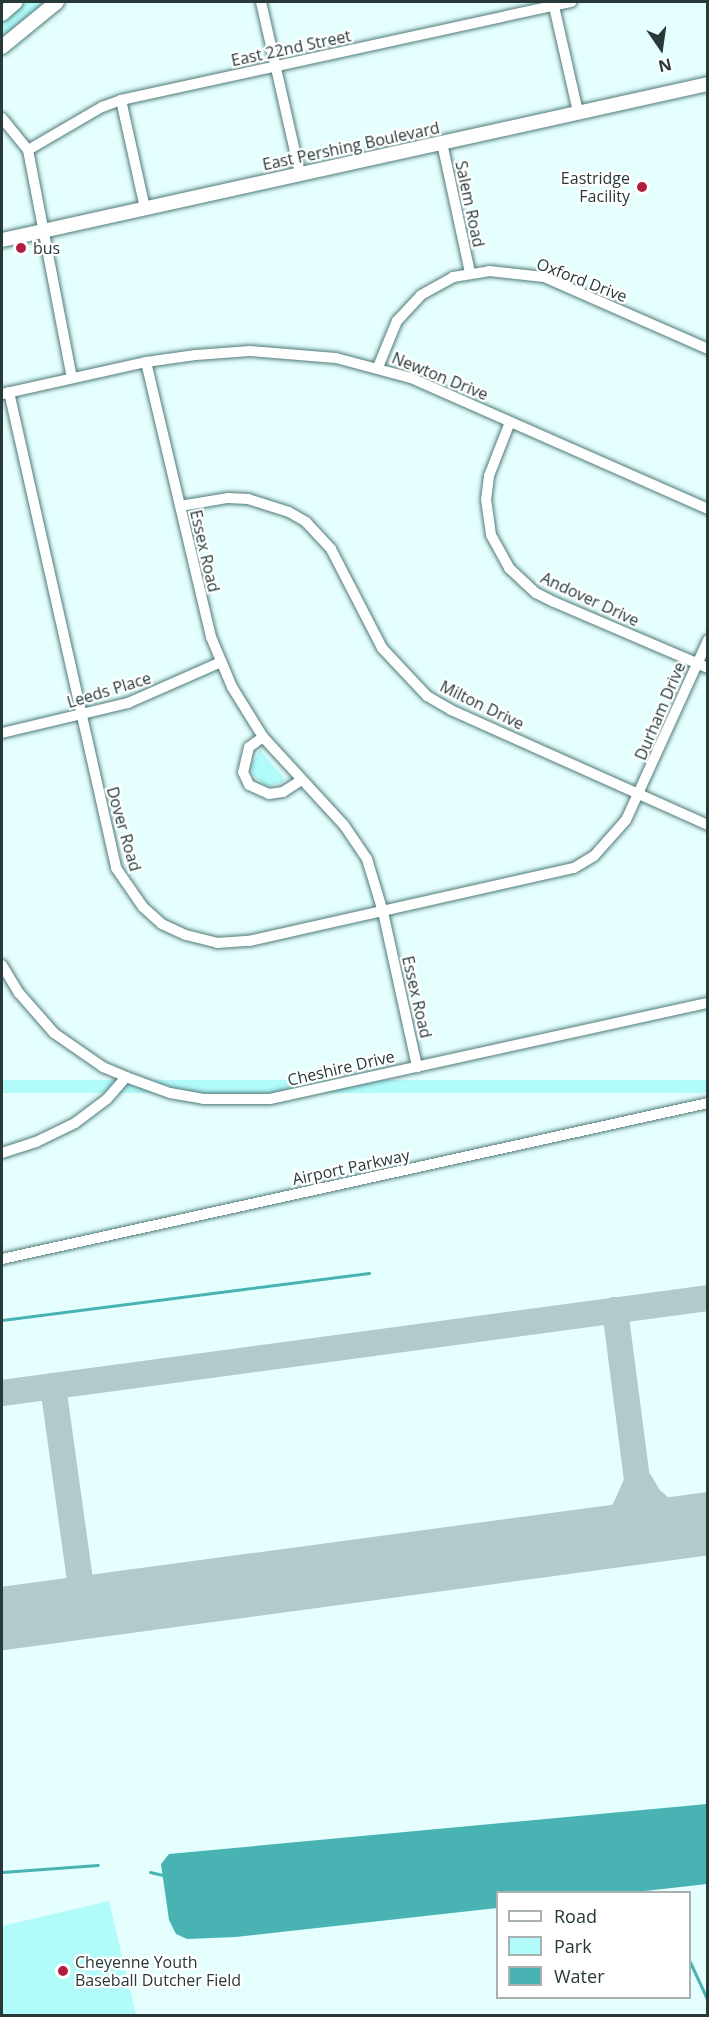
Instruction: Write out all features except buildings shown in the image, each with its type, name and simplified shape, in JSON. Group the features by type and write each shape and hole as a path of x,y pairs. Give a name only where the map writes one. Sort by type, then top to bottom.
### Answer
{"main road":[{"path":"2,14 16,2"},
{"path":"2,47 57,2"},
{"name":"East Pershing Boulevard","path":"2,240 708,84"}],"street":[{"path":"261,2 300,174"},
{"name":"East 22nd Street","path":"28,150 102,107 121,100 553,3 571,2"},
{"path":"553,3 578,112"},
{"path":"121,100 145,208"},
{"path":"2,118 28,150 43,215 41,231 72,378"},
{"name":"Salem Road","path":"442,143 470,272"},
{"name":"Oxford Drive","path":"378,367 397,321 408,306 435,285 470,272 509,271 544,277 708,349"},
{"name":"Newton Drive","path":"5,393 146,362 250,351 336,358 378,367 708,509"},
{"name":"Essex Road","path":"146,362 203,610 221,662 263,737 358,844 367,859 383,912 417,1066"},
{"name":"Dover Road","path":"5,393 116,868 127,889 162,924 186,935 217,942 249,941 574,868 611,840 640,795"},
{"name":"Andover Drive","path":"510,422 489,476 486,499 491,535 509,568 536,593 708,668"},
{"name":"Milton Drive","path":"180,507 228,498 248,499 271,505 306,522 340,564 382,648 428,696 451,710 708,825"},
{"name":"Durham Drive","path":"640,795 708,640"},
{"name":"Leeds Place","path":"2,733 81,716 149,695 221,662"},
{"path":"263,737 249,747 244,759 249,785 269,794 283,792 300,781"},
{"name":"Cheshire Drive","path":"2,965 19,993 54,1033 103,1067 171,1093 237,1101 299,1094 708,1003"},
{"path":"2,1153 36,1142 75,1123 107,1099 126,1077"},
{"name":"Airport Parkway","path":"2,1258 708,1103"}],"green space":[{"path":"27,2 48,2 2,39 2,22"},
{"path":"260,750 285,779 281,783 266,786 254,776 251,766"},
{"path":"2,1080 707,1080 707,1093 2,1093"},
{"name":"Cheyenne Youth Baseball Dutcher Field","path":"109,1901 136,2015 2,2015 2,1926"}],"water":[{"path":"707,1804 707,1884 645,1891 496,1891 496,1908 236,1937 187,1939 176,1934 169,1920 161,1864 169,1854"}],"waterway":[{"path":"2,1320 369,1273"},
{"path":"2,1872 98,1865"},
{"path":"150,1872 163,1875"},
{"path":"691,1964 708,2001"}],"taxiway":[{"path":"2,1393 708,1298"},
{"path":"615,1310 644,1532"},
{"path":"53,1386 81,1587 96,1603 115,1603"},
{"path":"583,1540 621,1518 637,1482"},
{"path":"640,1482 650,1499 668,1514 708,1523"}],"runway":[{"path":"2,1618 708,1523"}],"place":[{"name":"Eastridge Facility","path":"642,187"},
{"name":"bus","path":"21,248"},
{"name":"Cheyenne Youth Baseball Dutcher Field","path":"63,1971"}]}
